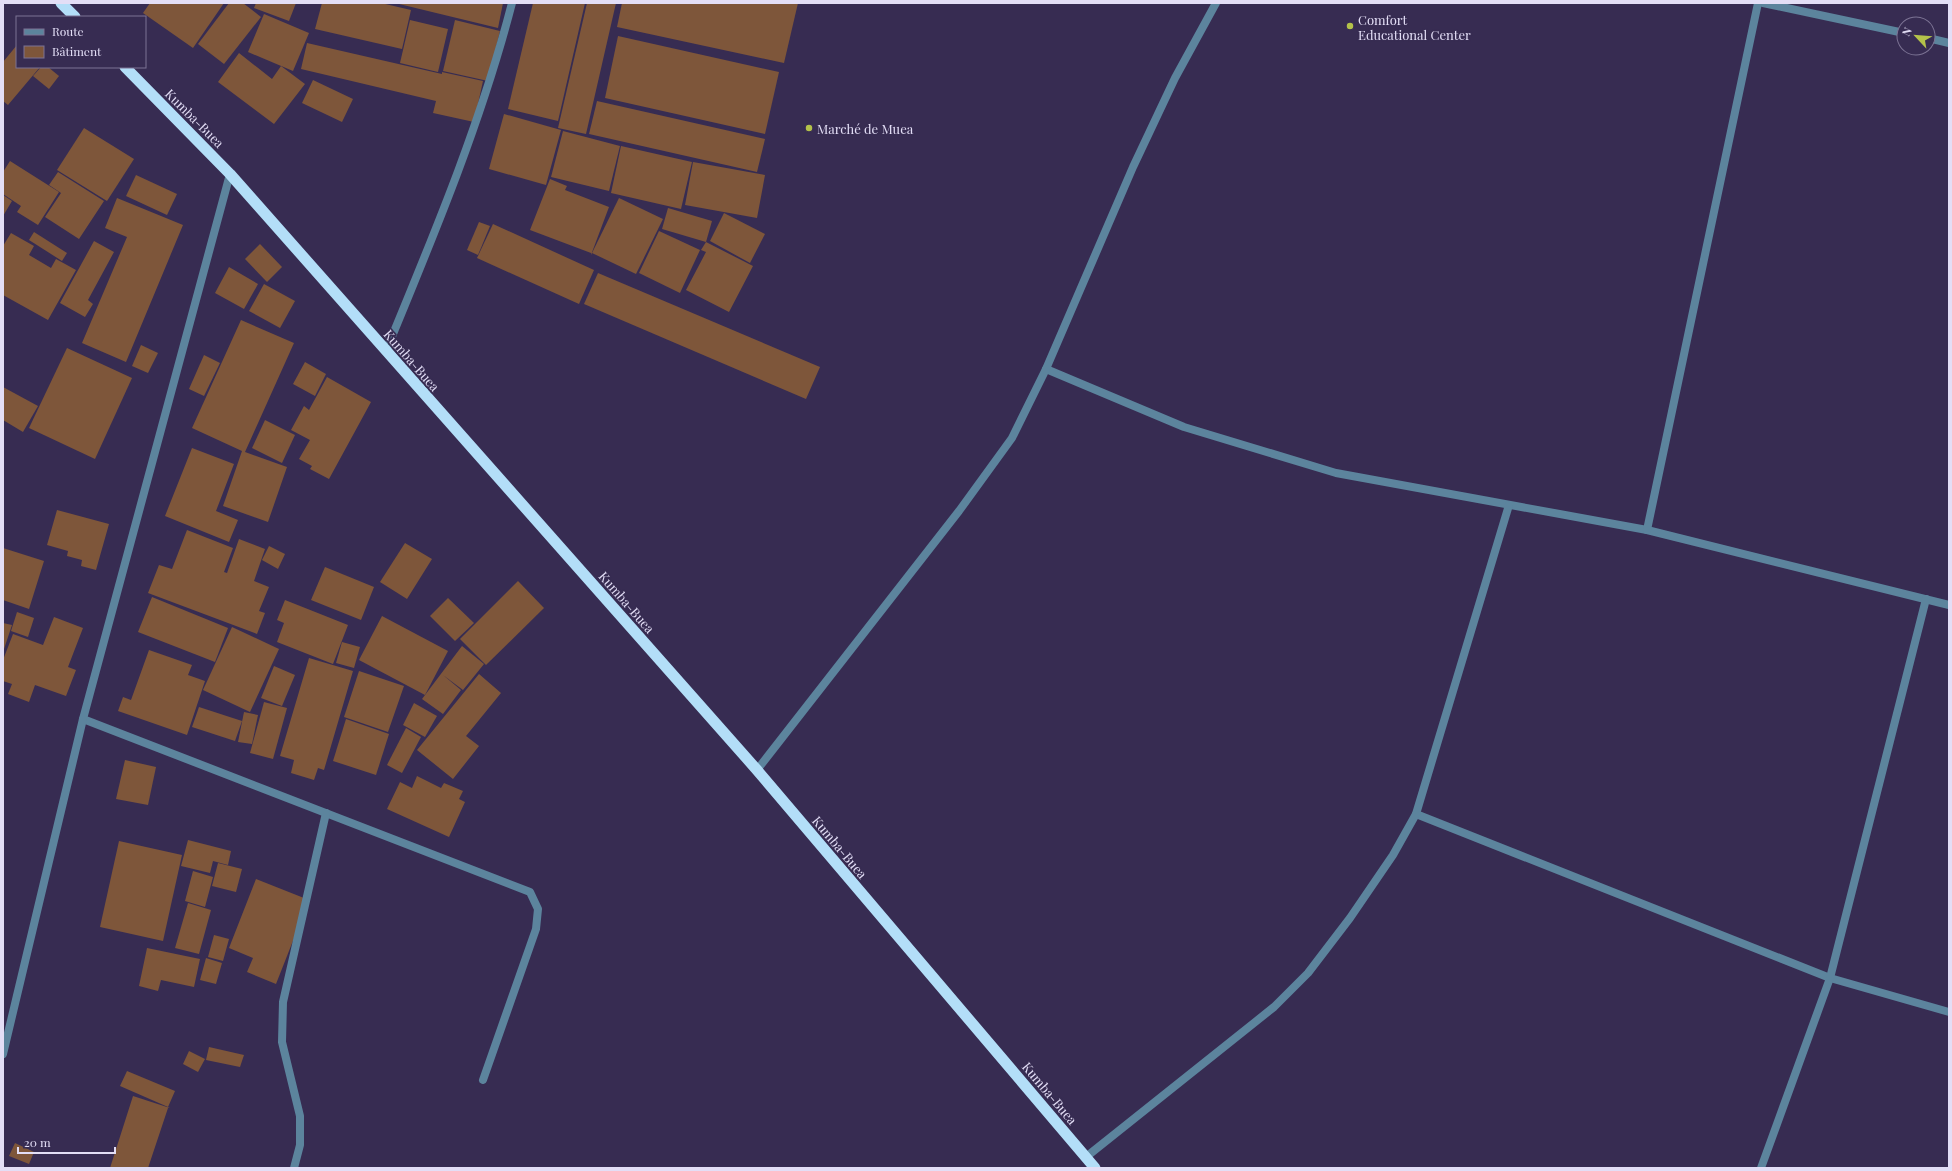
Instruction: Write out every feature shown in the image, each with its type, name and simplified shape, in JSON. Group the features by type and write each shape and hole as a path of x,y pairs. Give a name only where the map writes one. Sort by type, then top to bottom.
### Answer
{"highway":[{"path":"62,3 74,16"},
{"name":"Kumba-Buea","path":"126,68 230,174 757,770 1095,1168"}],"street":[{"path":"386,350 426,258 489,86 512,3"},
{"path":"757,770 959,511 1012,438 1046,369 1133,167 1175,78 1216,3"},
{"path":"1647,530 1758,3"},
{"path":"1763,3 1896,31"},
{"path":"1936,40 1949,43"},
{"path":"3,1054 83,719 230,174"},
{"path":"1046,369 1184,427 1336,474 1647,530 1949,605"},
{"path":"1086,1157 1274,1007 1308,973 1350,918 1393,855 1416,814 1509,505"},
{"path":"1761,1168 1830,978 1926,599"},
{"path":"83,719 530,892 538,909 536,929 483,1080"},
{"path":"294,1168 300,1145 300,1116 282,1042 283,1002 326,813"},
{"path":"1416,814 1830,978 1949,1012"}],"building":[{"path":"150,3 224,3 193,48 143,13"},
{"path":"229,3 243,3 261,17 224,64 198,44"},
{"path":"256,3 296,3 289,21 254,8"},
{"path":"322,3 381,3 411,10 402,49 315,29"},
{"path":"395,3 503,3 498,28"},
{"path":"533,3 585,3 558,121 508,109"},
{"path":"587,3 616,3 586,134 558,128"},
{"path":"622,3 798,3 784,63 617,27"},
{"path":"264,14 309,33 293,71 248,52"},
{"path":"410,20 448,29 438,72 400,63"},
{"path":"455,20 500,31 488,81 443,71"},
{"path":"618,36 779,72 765,134 605,98"},
{"path":"307,43 442,74 442,72 483,81 474,122 433,113 436,101 301,69"},
{"path":"16,46 16,68 39,68 8,105 3,101 3,62"},
{"path":"239,53 272,79 281,66 305,84 274,124 218,82"},
{"path":"40,68 49,68 59,76 49,89 33,76"},
{"path":"313,80 353,99 342,122 302,103"},
{"path":"597,101 765,139 757,172 589,134"},
{"path":"504,114 561,130 546,185 489,169"},
{"path":"84,128 134,159 107,201 57,170"},
{"path":"563,131 620,146 609,191 551,177"},
{"path":"621,146 692,162 681,209 611,193"},
{"path":"10,161 59,192 38,225 17,212 21,206 3,194 3,172"},
{"path":"693,162 765,175 757,218 685,205"},
{"path":"58,172 104,201 79,239 45,217 61,193 49,185"},
{"path":"136,175 177,194 167,215 126,196"},
{"path":"550,179 567,186 565,190 609,207 591,255 591,253 530,230"},
{"path":"3,195 12,201 3,216"},
{"path":"117,198 183,225 126,362 82,343 127,237 105,228"},
{"path":"619,198 663,219 636,274 592,253"},
{"path":"668,208 712,221 706,242 662,229"},
{"path":"724,213 765,234 750,263 710,241"},
{"path":"479,222 490,226 478,255 467,250"},
{"path":"493,224 594,270 579,304 477,258"},
{"path":"659,231 700,250 680,293 639,273"},
{"path":"34,232 67,253 62,261 29,240"},
{"path":"11,233 34,246 29,255 51,268 56,259 76,270 48,320 3,295 3,246"},
{"path":"94,241 114,252 88,300 93,304 85,317 60,303"},
{"path":"706,242 753,266 729,312 686,290 706,252 701,250"},
{"path":"260,244 282,267 267,282 245,259"},
{"path":"229,267 258,284 244,309 215,293"},
{"path":"598,273 820,367 806,399 584,304"},
{"path":"264,284 295,301 280,328 249,311"},
{"path":"241,320 294,343 245,452 287,467 268,522 223,506 242,451 192,428"},
{"path":"141,345 158,353 148,373 132,366"},
{"path":"67,348 132,378 95,459 29,428"},
{"path":"204,355 220,363 204,396 189,389"},
{"path":"305,362 326,374 315,396 293,384"},
{"path":"327,377 371,402 329,479 310,469 312,466 299,459 310,440 291,430 304,406 309,410"},
{"path":"3,387 38,406 23,432 3,420"},
{"path":"265,420 295,435 282,463 252,448"},
{"path":"192,448 234,464 216,511 238,520 229,542 165,516"},
{"path":"57,510 109,524 96,570 81,566 82,560 67,556 68,551 47,545"},
{"path":"187,530 233,548 224,572 227,573 239,539 265,549 254,581 269,587 259,611 265,613 257,634 148,593 159,565 172,569"},
{"path":"405,543 432,559 407,599 380,582"},
{"path":"269,546 285,554 278,569 262,560"},
{"path":"3,548 44,561 29,609 3,600"},
{"path":"325,567 374,587 361,620 311,600"},
{"path":"518,581 544,608 486,665 460,639"},
{"path":"152,597 228,628 215,662 138,632"},
{"path":"448,598 474,623 455,641 430,616"},
{"path":"285,600 348,625 333,664 277,642 284,623 277,620"},
{"path":"17,612 34,618 28,637 11,631"},
{"path":"382,616 448,651 425,695 359,660"},
{"path":"54,617 83,628 68,667 76,670 66,696 35,685 29,702 8,694 12,684 3,681 3,660 13,634 43,645"},
{"path":"3,623 12,625 3,652"},
{"path":"232,627 279,649 250,712 203,690"},
{"path":"342,642 360,647 354,668 336,663"},
{"path":"462,646 484,664 463,690 443,675 461,690 443,714 422,699"},
{"path":"149,650 192,665 188,675 205,681 187,735 118,711 123,697 131,700"},
{"path":"309,658 353,671 324,770 318,768 314,780 291,773 294,760 280,756"},
{"path":"274,666 295,675 282,706 261,698"},
{"path":"359,671 404,686 388,732 344,717"},
{"path":"479,674 501,693 466,736 479,746 453,779 417,750"},
{"path":"264,702 287,708 273,759 250,753"},
{"path":"414,703 437,716 425,737 403,725"},
{"path":"199,707 242,721 235,741 192,727"},
{"path":"244,712 258,715 252,744 238,742"},
{"path":"346,719 389,734 376,775 333,761"},
{"path":"406,728 421,737 402,773 387,765"},
{"path":"125,760 156,767 148,805 116,799"},
{"path":"417,776 441,788 444,783 463,791 459,799 465,802 449,837 387,809 400,782 412,788"},
{"path":"188,840 231,851 228,865 213,861 210,873 181,866"},
{"path":"119,841 182,855 163,941 100,927"},
{"path":"218,863 242,869 236,892 212,886"},
{"path":"193,871 213,877 205,907 185,901"},
{"path":"256,879 309,900 276,984 247,972 253,958 229,948"},
{"path":"188,903 211,910 199,954 175,948"},
{"path":"214,935 229,939 223,961 208,957"},
{"path":"147,948 200,959 194,987 161,980 158,991 139,986"},
{"path":"206,958 222,963 216,984 200,980"},
{"path":"209,1047 244,1055 240,1067 206,1060"},
{"path":"189,1051 205,1059 198,1072 183,1064"},
{"path":"127,1071 175,1091 168,1107 120,1086"},
{"path":"133,1096 170,1108 168,1108 148,1168 110,1168"},
{"path":"15,1143 34,1152 29,1164 9,1156"}],"place":[{"name":"Comfort Educational Center","path":"1350,26"},
{"name":"Marché de Muea","path":"809,128"}]}
